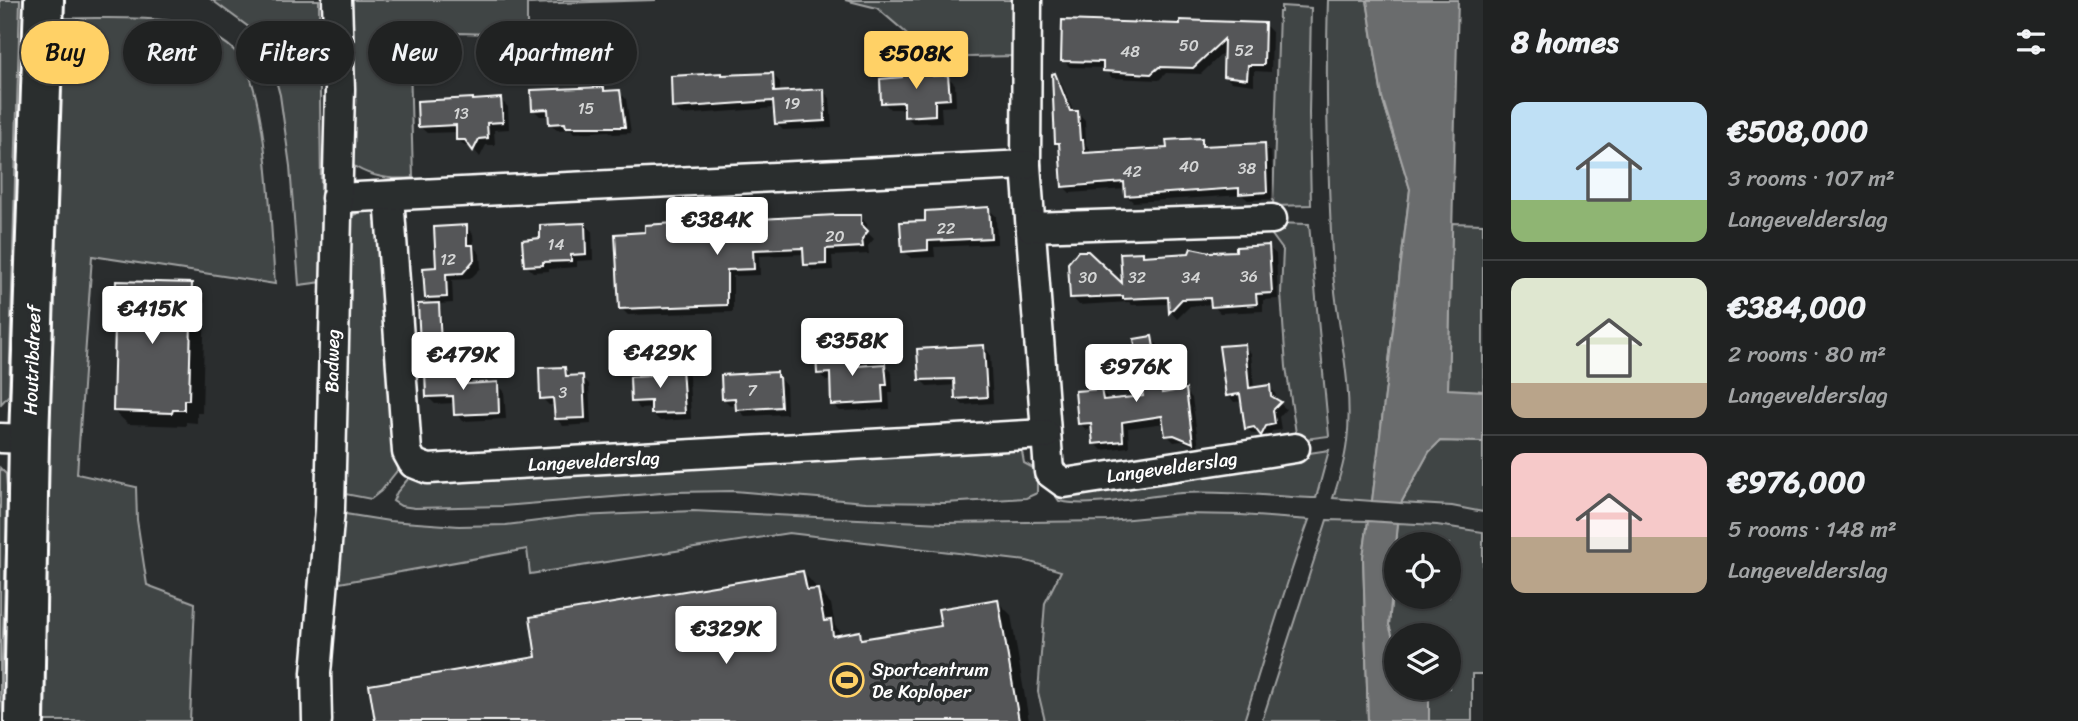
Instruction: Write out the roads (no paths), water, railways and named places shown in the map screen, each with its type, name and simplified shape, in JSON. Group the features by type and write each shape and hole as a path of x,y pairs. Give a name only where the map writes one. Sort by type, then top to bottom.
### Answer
{"main road":[{"name":"Houtribdreef","path":"24,721 14,439 44,0"}],"street":[{"name":"Badweg","path":"317,721 316,673 330,509 340,89 337,0"},
{"name":"Langevelderslag","path":"1027,0 1026,165 1049,472 1065,483 1294,448"},
{"path":"336,198 1026,165"},
{"name":"Langevelderslag","path":"389,196 407,452 413,463 428,469 1045,434"},
{"path":"1031,228 1272,219"}],"place":[{"name":"Sportcentrum De Koploper","path":"847,680"}]}
